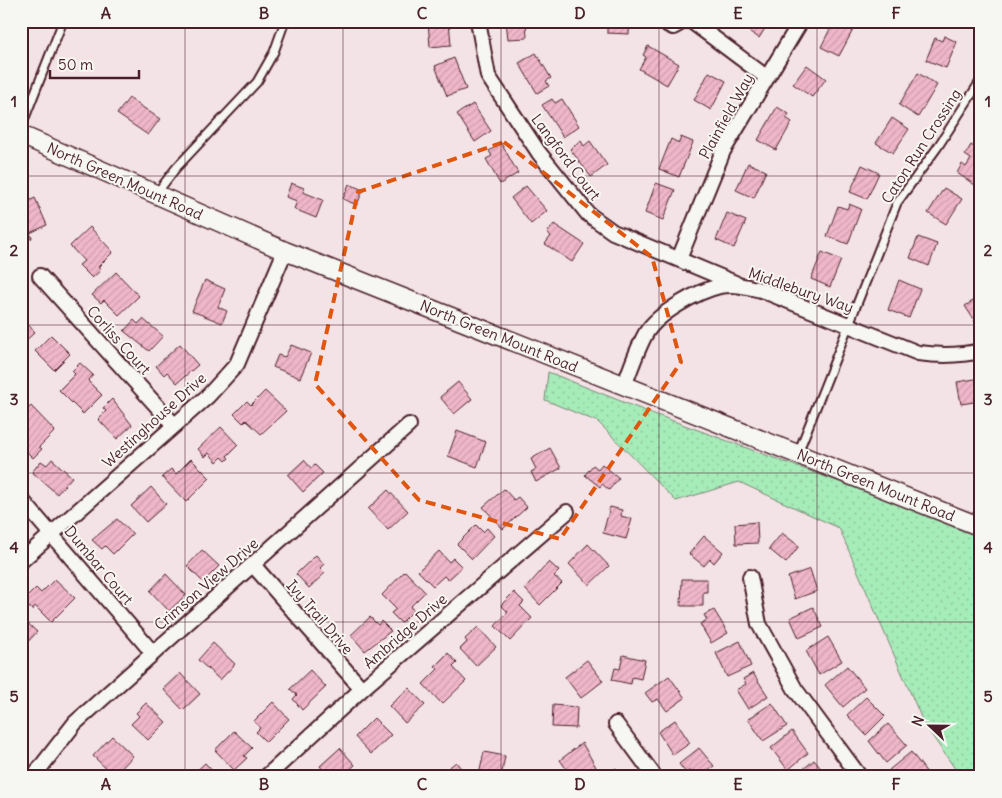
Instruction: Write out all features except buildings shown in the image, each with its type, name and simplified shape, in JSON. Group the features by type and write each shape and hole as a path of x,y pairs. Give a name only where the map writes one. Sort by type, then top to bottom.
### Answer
{"street":[{"name":"Langford Court","path":"478,21 488,76 539,153 588,214 612,232 741,285"},
{"path":"660,21 673,27 684,21"},
{"path":"691,21 766,77"},
{"name":"Plainfield Way","path":"679,259 723,151 801,21"},
{"name":"North Green Mount Road","path":"21,135 285,251 981,527"},
{"name":"Westinghouse Drive","path":"21,561 208,396 237,364 285,251"},
{"name":"Corliss Court","path":"40,276 174,425"},
{"name":"Middlebury Way","path":"624,386 647,331 681,302 720,286 741,285 849,324 894,345 918,353 961,356 981,351"},
{"name":"Crimson View Drive","path":"33,777 75,723 152,652 254,566 409,425"},
{"name":"Dumbar Court","path":"21,499 152,652"},
{"name":"Ambridge Drive","path":"266,777 362,689 567,512"},
{"name":"Ivy Trail Drive","path":"254,566 362,689"},
{"path":"750,577 759,624 795,689 860,777"},
{"path":"616,724 655,777"}],"lane":[{"path":"21,128 64,21"},
{"path":"156,194 176,168 257,82 274,52 285,21"},
{"name":"Caton Run Crossing","path":"798,453 897,203 981,80"}],"highlighted area":[{"path":"504,142 652,257 681,362 560,539 419,500 315,384 358,192"}],"green space":[{"path":"548,372 638,408 981,534 981,777 964,777 958,773 924,724 839,528 739,482 676,501 598,422 545,400"}]}
